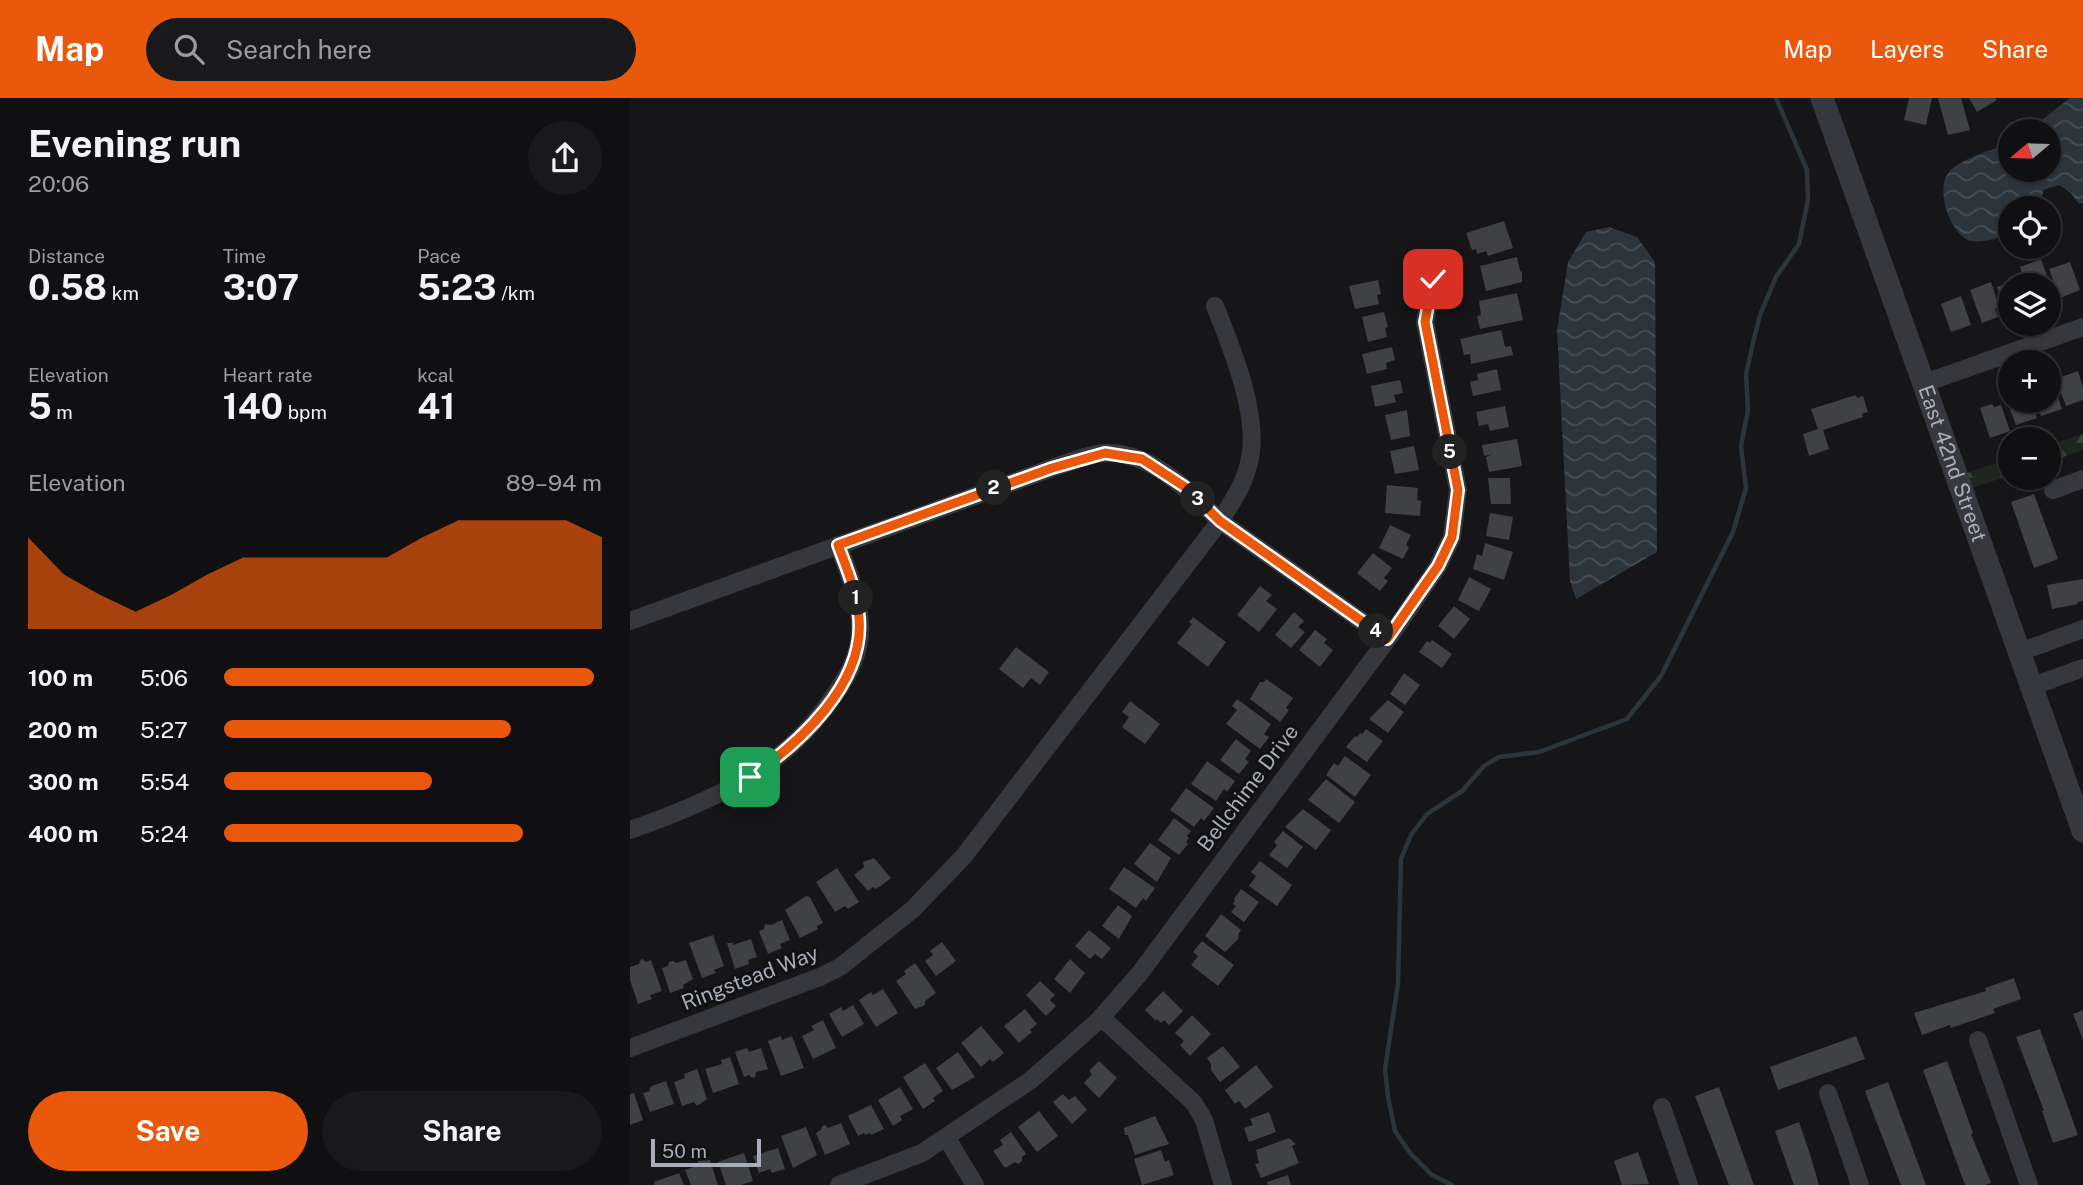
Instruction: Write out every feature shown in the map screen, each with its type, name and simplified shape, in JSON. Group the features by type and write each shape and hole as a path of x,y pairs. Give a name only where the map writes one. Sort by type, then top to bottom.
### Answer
{"street":[{"name":"East 42nd Street","path":"1822,98 2083,831"},
{"name":"Bellchime Drive","path":"839,1185 922,1153 1031,1080 1101,1017 1140,973 1438,566 1452,537 1458,490 1425,322 1433,279"},
{"name":"Ringstead Way","path":"630,1048 820,977 840,967 912,910 964,856 1220,521 1237,495 1251,457 1250,422 1241,373 1215,306"},
{"path":"1925,383 2083,327"},
{"path":"630,621 1052,468 1105,453 1142,459 1185,487 1220,521 1387,639"},
{"path":"2061,487 2083,479"},
{"path":"630,830 685,811 750,777 794,743 828,704 855,659 860,635 857,600 838,545"},
{"path":"2020,652 2083,629"},
{"path":"2032,686 2083,668"},
{"path":"1101,1017 1194,1102 1204,1120 1223,1185"},
{"path":"1978,1040 2029,1185"},
{"path":"1828,1093 1860,1185"},
{"path":"1662,1107 1689,1185"},
{"path":"946,1137 975,1185"}],"green space":[{"path":"2083,434 2083,450 2061,458 2061,441"},
{"path":"1998,462 1998,479 1969,489 1964,474"}],"water":[{"path":"2070,98 2083,98 2083,203 2079,204 2071,193 2059,185 2044,190 2042,196 1998,196 1998,238 1978,242 1968,240 1955,228 1946,209 1943,189 1948,173 1968,159 1998,147 1998,182 2062,182 2062,119 2043,119"},
{"path":"1609,227 1637,237 1655,262 1657,552 1576,599 1570,581 1557,330 1568,262 1586,232"}],"building":[{"path":"1909,98 1932,98 1926,125 1904,120"},
{"path":"1938,98 1961,98 1970,130 1948,135"},
{"path":"1969,98 1995,98 1997,100 1977,112"},
{"path":"1504,221 1513,248 1488,256 1486,251 1477,254 1476,249 1472,250 1466,233"},
{"path":"1517,257 1522,282 1486,291 1480,266"},
{"path":"2041,259 2046,273 2022,273 2020,267"},
{"path":"2070,262 2080,290 2061,298 2061,273 2051,273 2049,269"},
{"path":"1378,280 1381,294 1377,295 1379,304 1355,309 1349,286"},
{"path":"1991,282 1998,304 1995,309 1998,317 1982,323 1970,290"},
{"path":"1517,293 1523,320 1480,329 1477,316 1481,315 1479,301"},
{"path":"1961,296 1971,325 1951,332 1941,304"},
{"path":"1384,312 1388,327 1385,328 1387,337 1368,342 1362,317"},
{"path":"1501,330 1505,347 1511,346 1513,355 1471,364 1470,354 1464,355 1460,339"},
{"path":"1392,347 1395,360 1386,363 1387,369 1367,374 1362,354"},
{"path":"1497,369 1501,390 1473,396 1470,382 1478,380 1477,374"},
{"path":"2078,371 2083,387 2083,400 2066,406 2061,392 2061,377"},
{"path":"1400,380 1403,393 1394,395 1396,402 1375,407 1371,386"},
{"path":"1856,395 1857,398 1863,396 1868,412 1862,414 1863,417 1823,430 1829,449 1809,456 1803,434 1818,429 1811,409"},
{"path":"1992,404 1994,407 1998,406 1998,413 2004,413 2009,427 1998,427 1998,435 1990,438 1980,408"},
{"path":"1505,406 1509,427 1490,431 1488,424 1479,426 1476,412"},
{"path":"1407,410 1410,436 1391,440 1385,415"},
{"path":"2011,413 2035,413 2037,418 2016,425"},
{"path":"1517,439 1522,466 1489,472 1486,457 1493,454 1484,456 1482,445"},
{"path":"1414,446 1419,470 1395,474 1390,451"},
{"path":"1488,478 1510,478 1511,504 1491,504"},
{"path":"1387,485 1418,488 1420,516 1385,513"},
{"path":"2034,494 2058,559 2034,568 2011,502"},
{"path":"1490,513 1513,517 1509,540 1486,536"},
{"path":"1390,525 1411,535 1403,559 1379,548"},
{"path":"1485,543 1513,552 1504,580 1473,569 1477,554 1482,556"},
{"path":"1373,553 1392,568 1384,578 1388,581 1380,591 1357,573"},
{"path":"1469,577 1491,589 1479,611 1458,600"},
{"path":"2083,579 2083,601 2052,609 2047,585"},
{"path":"1260,586 1272,595 1266,601 1277,609 1259,632 1237,615"},
{"path":"1454,606 1470,619 1454,639 1438,626"},
{"path":"1294,612 1304,621 1298,627 1305,632 1291,648 1275,635"},
{"path":"1193,617 1226,642 1208,667 1177,643 1192,624 1189,622"},
{"path":"1315,630 1327,639 1324,643 1333,650 1320,667 1299,650"},
{"path":"1432,640 1452,654 1442,668 1419,652 1427,641 1430,643"},
{"path":"1016,647 1049,672 1040,685 1031,678 1023,688 999,669"},
{"path":"1404,673 1420,685 1405,705 1390,694"},
{"path":"1266,679 1293,698 1286,708 1289,710 1280,722 1250,699 1260,682"},
{"path":"1237,699 1271,724 1264,734 1269,737 1260,749 1226,724 1237,710 1232,706"},
{"path":"1388,700 1404,712 1388,733 1369,719"},
{"path":"1130,701 1160,724 1145,744 1122,727 1129,717 1122,712"},
{"path":"1366,729 1383,741 1367,762 1346,747 1355,736"},
{"path":"1236,739 1251,751 1245,759 1249,762 1239,774 1220,760"},
{"path":"1345,756 1371,775 1355,797 1326,775 1334,763 1338,766"},
{"path":"1207,761 1235,781 1227,792 1224,789 1216,801 1191,784"},
{"path":"1326,779 1355,802 1339,823 1308,800"},
{"path":"1186,788 1214,808 1204,821 1201,818 1194,827 1170,810"},
{"path":"1303,809 1331,830 1316,850 1285,827"},
{"path":"1174,818 1191,831 1187,836 1188,844 1179,855 1158,840"},
{"path":"1283,831 1303,847 1287,868 1269,855 1277,845 1274,842"},
{"path":"1150,843 1171,858 1157,882 1134,864"},
{"path":"874,858 891,878 868,891 854,875 864,867 863,862"},
{"path":"1260,861 1292,885 1277,906 1249,886 1256,876 1251,872"},
{"path":"1124,867 1155,888 1146,901 1143,898 1136,908 1109,889"},
{"path":"837,868 859,902 848,909 845,906 835,912 816,882"},
{"path":"1241,889 1259,902 1244,922 1231,912 1236,906 1233,904 1234,899"},
{"path":"806,896 810,897 823,923 817,926 818,929 800,938 785,910"},
{"path":"1118,905 1132,916 1119,939 1102,926"},
{"path":"1221,914 1241,930 1239,938 1225,952 1205,936"},
{"path":"782,920 790,940 780,944 782,948 768,954 759,931 764,929 765,924 771,925"},
{"path":"1089,930 1111,948 1102,959 1095,954 1090,959 1075,946"},
{"path":"713,935 724,966 714,970 716,973 702,978 689,943"},
{"path":"751,939 757,957 748,960 749,964 735,969 727,943 733,945"},
{"path":"1202,941 1234,965 1218,986 1191,965 1198,956 1193,952"},
{"path":"942,942 956,961 936,976 925,961 933,955 930,951"},
{"path":"643,959 646,962 651,960 662,991 650,995 652,999 638,1004 630,980 630,967 639,964"},
{"path":"1070,959 1085,973 1070,993 1054,979"},
{"path":"686,960 693,979 683,985 684,988 670,993 662,968 668,966 669,962"},
{"path":"915,963 936,993 925,1001 925,1005 915,1009 896,981"},
{"path":"2014,978 2021,999 1993,1009 1995,1013 1922,1035 1914,1013 1986,991 1985,988"},
{"path":"1040,981 1055,995 1050,1000 1056,1006 1046,1016 1026,995"},
{"path":"883,989 898,1013 876,1027 859,1000 871,992 873,995"},
{"path":"1163,991 1183,1011 1169,1025 1164,1020 1161,1023 1157,1019 1156,1021 1145,1010"},
{"path":"853,1005 864,1024 842,1037 829,1014 841,1007 843,1011"},
{"path":"1025,1009 1037,1024 1019,1043 1004,1026"},
{"path":"2083,1010 2083,1040 2073,1014"},
{"path":"1192,1015 1211,1034 1190,1056 1180,1045 1184,1041 1175,1033"},
{"path":"823,1020 836,1048 813,1059 802,1036 814,1030 811,1026"},
{"path":"981,1026 1004,1053 993,1062 990,1059 981,1067 961,1043"},
{"path":"2040,1029 2078,1135 2053,1143 2016,1037"},
{"path":"781,1036 782,1040 792,1036 804,1068 781,1076 768,1041"},
{"path":"1856,1036 1865,1059 1778,1090 1770,1067"},
{"path":"1223,1046 1240,1067 1220,1082 1211,1070 1207,1058"},
{"path":"747,1048 749,1052 761,1048 768,1069 756,1072 752,1078 749,1075 744,1077 735,1052"},
{"path":"958,1052 975,1077 952,1090 936,1068"},
{"path":"730,1057 739,1084 713,1093 705,1069 722,1064 721,1060"},
{"path":"1099,1061 1117,1078 1099,1098 1084,1083 1092,1074 1089,1071"},
{"path":"1947,1061 1973,1133 1971,1134 1991,1183 1985,1185 1965,1185 1923,1070"},
{"path":"925,1063 943,1091 923,1109 903,1077"},
{"path":"1256,1065 1273,1087 1245,1109 1239,1101 1235,1104 1225,1090"},
{"path":"697,1069 707,1099 697,1106 694,1102 682,1106 674,1082"},
{"path":"666,1081 674,1104 650,1112 643,1093"},
{"path":"1888,1082 1926,1185 1901,1185 1873,1113 1865,1091"},
{"path":"900,1087 913,1109 900,1116 902,1120 893,1126 878,1100"},
{"path":"1719,1087 1754,1185 1729,1185 1695,1096"},
{"path":"634,1093 643,1120 630,1125 630,1094"},
{"path":"1063,1094 1069,1100 1075,1096 1087,1110 1072,1124 1053,1102"},
{"path":"871,1105 884,1129 871,1135 864,1133 858,1136 848,1116"},
{"path":"1039,1111 1058,1136 1037,1152 1018,1127"},
{"path":"1269,1112 1276,1132 1249,1142 1244,1128 1253,1125 1250,1119"},
{"path":"1155,1116 1169,1144 1135,1155 1124,1128"},
{"path":"1799,1122 1819,1185 1794,1185 1775,1131"},
{"path":"841,1123 850,1144 825,1155 816,1133 822,1126 828,1128"},
{"path":"806,1127 817,1155 793,1168 781,1136"},
{"path":"1011,1132 1026,1154 1018,1164 1015,1162 1005,1168 993,1151 1003,1145 1000,1140"},
{"path":"1289,1138 1296,1144 1292,1146 1299,1163 1261,1178 1255,1164 1259,1163 1256,1150"},
{"path":"778,1148 785,1169 772,1173 770,1169 759,1173 753,1156"},
{"path":"1161,1150 1165,1162 1169,1160 1174,1175 1142,1185 1134,1159"},
{"path":"1638,1152 1649,1184 1622,1185 1614,1161"},
{"path":"744,1153 753,1181 741,1185 726,1185 718,1162"},
{"path":"703,1160 710,1160 718,1185 691,1185 685,1170"},
{"path":"679,1173 684,1185 655,1185 654,1182"},
{"path":"1288,1175 1291,1185 1268,1185 1267,1182"}],"waterway":[{"path":"1452,1185 1432,1175 1410,1153 1395,1131 1388,1097 1385,1069 1398,984 1401,859 1411,835 1427,814 1462,791 1484,766 1499,757 1539,752 1627,719 1661,676 1733,532 1746,488 1741,446 1748,410 1746,374 1753,343 1760,315 1776,277 1799,244 1808,200 1807,170 1776,98"}],"route":[{"path":"750,777 781,755 811,727 838,691 855,659 860,619 852,581 838,545 1052,468 1105,453 1142,459 1185,487 1220,521 1387,639 1438,566 1452,537 1458,490 1425,322 1433,279"}]}
